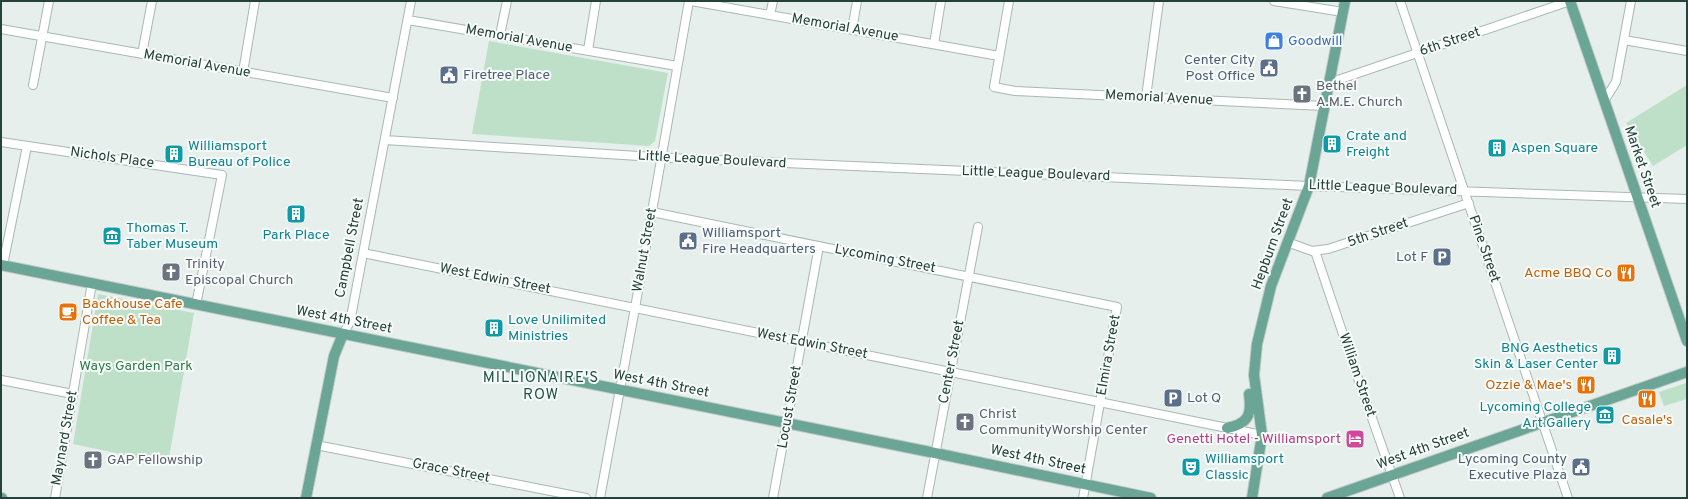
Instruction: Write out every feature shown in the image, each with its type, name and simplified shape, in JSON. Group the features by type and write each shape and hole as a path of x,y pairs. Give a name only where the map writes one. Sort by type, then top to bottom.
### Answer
{"main road":[{"name":"Hepburn Street","path":"1252,498 1262,435 1254,375 1260,329 1271,286 1287,242 1301,211 1309,186 1345,1"},
{"name":"Market Street","path":"1570,1 1636,197 1687,341"},
{"name":"West 4th Street","path":"2,265 1151,498"},
{"name":"Campbell Street","path":"306,498 334,356 343,334"},
{"name":"West 4th Street","path":"1327,498 1687,372"},
{"path":"1227,428 1241,424 1247,418 1250,408 1248,390 1254,375"}],"street":[{"path":"33,84 49,1"},
{"path":"142,54 152,1"},
{"path":"243,72 255,1"},
{"name":"Campbell Street","path":"343,334 350,322 411,1"},
{"path":"500,35 507,1"},
{"path":"588,50 596,1"},
{"name":"Memorial Avenue","path":"690,1 999,56 994,87 1014,91 1324,106"},
{"name":"Walnut Street","path":"600,498 662,158 677,66 690,1"},
{"path":"770,15 773,1"},
{"path":"852,30 857,1"},
{"path":"934,44 941,1"},
{"path":"999,56 1009,1"},
{"path":"1146,97 1159,1"},
{"path":"1274,1 1343,12"},
{"name":"Pine Street","path":"1400,1 1568,498"},
{"name":"6th Street","path":"1329,83 1570,1"},
{"path":"1604,101 1616,82 1631,1"},
{"name":"Memorial Avenue","path":"408,20 677,66"},
{"name":"Memorial Avenue","path":"1,30 393,98"},
{"path":"1624,40 1687,51"},
{"name":"Little League Boulevard","path":"385,140 662,158 1309,186 1687,199"},
{"name":"Nichols Place","path":"1,142 222,175 196,305"},
{"path":"2,265 27,146"},
{"name":"5th Street","path":"1287,242 1301,248 1315,251 1345,244 1469,203"},
{"name":"Lycoming Street","path":"652,212 1117,307"},
{"name":"Center Street","path":"927,498 978,226"},
{"name":"Locust Street","path":"773,498 819,246"},
{"name":"William Street","path":"1315,251 1400,498"},
{"name":"West Edwin Street","path":"363,253 1262,435"},
{"name":"Maynard Street","path":"55,498 92,284"},
{"name":"Elmira Street","path":"1083,498 1117,307"},
{"path":"1,380 73,394"},
{"name":"Grace Street","path":"316,445 586,498"}],"green space":[{"path":"489,41 668,73 655,141 649,146 472,134"},
{"path":"1687,85 1687,145 1653,166 1626,123"},
{"name":"Ways Garden Park","path":"98,294 194,313 168,464 73,444"},
{"path":"1686,383 1687,399 1664,406 1659,392"}],"place":[{"name":"Goodwill","path":"1274,41"},
{"name":"Center City Post Office","path":"1269,68"},
{"name":"Firetree Place","path":"449,75"},
{"name":"Bethel A.M.E. Church","path":"1302,94"},
{"name":"Crate and Freight","path":"1332,144"},
{"name":"Aspen Square","path":"1497,148"},
{"name":"Williamsport Bureau of Police","path":"174,154"},
{"name":"Park Place","path":"296,214"},
{"name":"Thomas T. Taber Museum","path":"112,236"},
{"name":"Williamsport Fire Headquarters","path":"688,241"},
{"name":"Lot F","path":"1442,257"},
{"name":"Trinity Episcopal Church","path":"171,272"},
{"name":"Acme BBQ Co","path":"1626,273"},
{"name":"Backhouse Cafe Coffee & Tea","path":"68,312"},
{"name":"Love Unilimited Ministries","path":"494,328"},
{"name":"BNG Aesthetics Skin & Laser Center","path":"1612,356"},
{"name":"Ozzie & Mae's","path":"1586,385"},
{"name":"Lot Q","path":"1173,398"},
{"name":"Casale's","path":"1647,399"},
{"name":"Lycoming College Art Gallery","path":"1605,415"},
{"name":"Christ CommunityWorship Center","path":"965,422"},
{"name":"Genetti Hotel - Williamsport","path":"1355,439"},
{"name":"GAP Fellowship","path":"93,460"},
{"name":"Williamsport Classic","path":"1191,467"},
{"name":"Lycoming County Executive Plaza","path":"1581,467"}],"district":[{"name":"MILLIONAIRE'S ROW","path":"541,386"}]}
